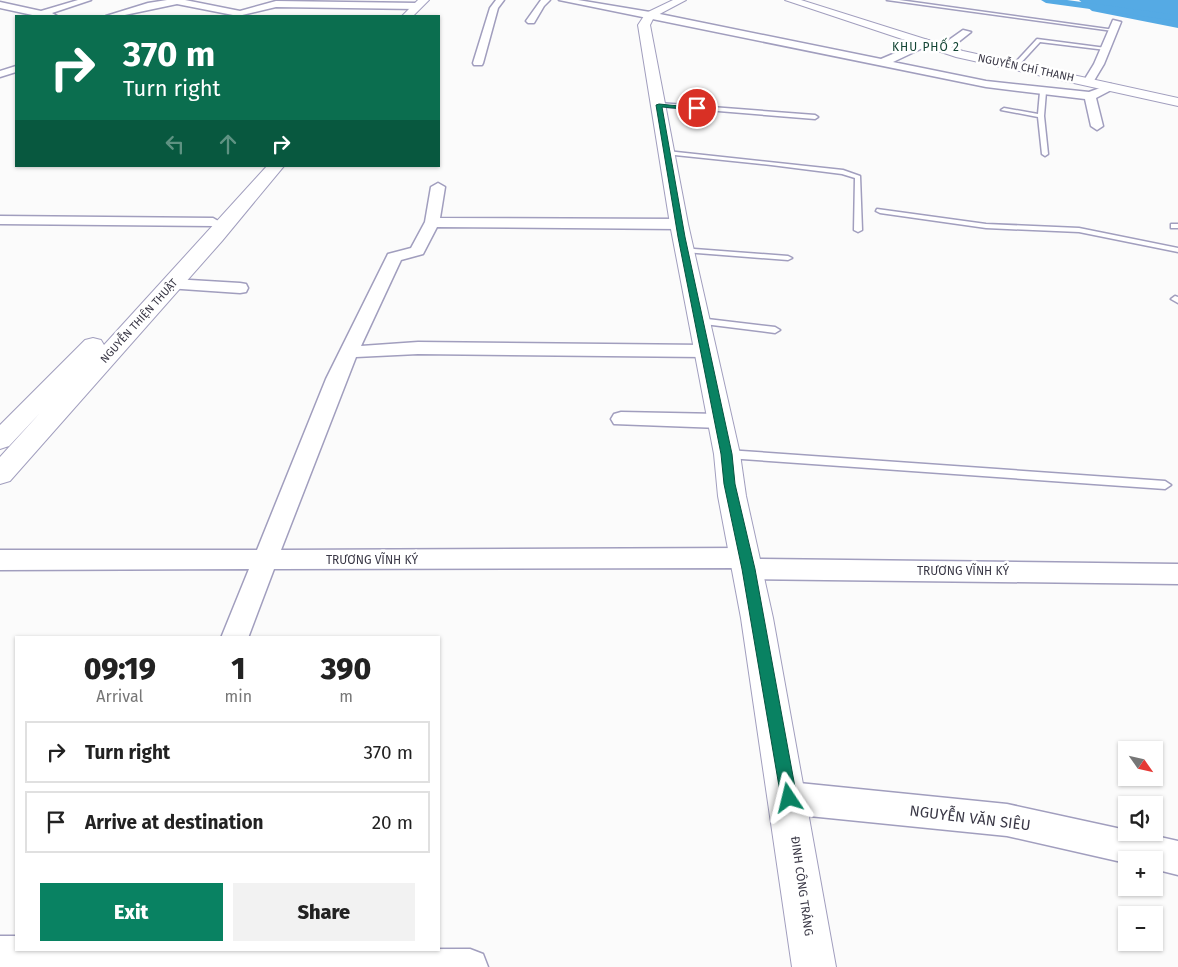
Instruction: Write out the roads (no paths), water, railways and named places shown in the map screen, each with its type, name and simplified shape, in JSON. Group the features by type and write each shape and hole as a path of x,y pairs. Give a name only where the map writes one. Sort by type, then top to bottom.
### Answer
{"street":[{"path":"407,15 434,0"},
{"path":"478,63 490,28 494,8 500,0"},
{"path":"531,21 540,5 546,0"},
{"path":"563,0 986,84 1042,92 1090,96 1111,87"},
{"path":"650,16 681,0"},
{"name":"NGUYỄN CHÍ THANH","path":"790,0 943,49 1178,102"},
{"path":"39,14 80,1"},
{"path":"115,15 177,1 241,14 276,4 419,7"},
{"path":"194,14 229,3"},
{"path":"289,10 297,4"},
{"path":"0,5 46,15"},
{"name":"ĐINH CÔNG TRÁNG","path":"650,16 644,25 679,224 727,454 729,484 747,564 789,798 814,967"},
{"path":"1088,82 1106,50 1114,26"},
{"path":"943,49 966,32"},
{"path":"882,63 926,43"},
{"path":"0,74 15,69"},
{"path":"1090,96 1097,126"},
{"name":"NGUYỄN THIỆN THUẬT","path":"0,440 213,222 262,167"},
{"name":"NGUYỄN THIỆN THUẬT","path":"0,474 173,284 275,167"},
{"path":"235,636 348,352 394,257 419,248 432,222 438,188"},
{"path":"0,220 213,222"},
{"path":"432,222 679,224"},
{"path":"173,284 240,288"},
{"path":"348,352 418,348 705,351"},
{"path":"620,419 720,421"},
{"name":"TRƯƠNG VĨNH KÝ","path":"0,560 747,564 1178,574"},
{"name":"NGUYỄN VĂN SIÊU","path":"789,798 1007,820 1178,858"},
{"path":"0,954 470,967"}],"lane":[{"path":"889,0 1114,26"},
{"path":"1015,66 1039,40 1106,50"},
{"path":"1042,92 1041,116 1044,154"},
{"path":"659,105 814,118"},
{"path":"1004,110 1041,116"},
{"path":"667,152 789,165 858,176 858,230"},
{"path":"880,211 986,226 1079,230 1178,250"},
{"path":"684,250 788,258"},
{"path":"699,321 775,330"},
{"path":"727,454 1165,485"}],"water":[{"path":"1079,0 1178,0 1178,28 1092,11"}],"waterway":[{"path":"1046,0 1178,18"}],"district":[{"name":"KHU PHỐ 2","path":"926,47"}]}
